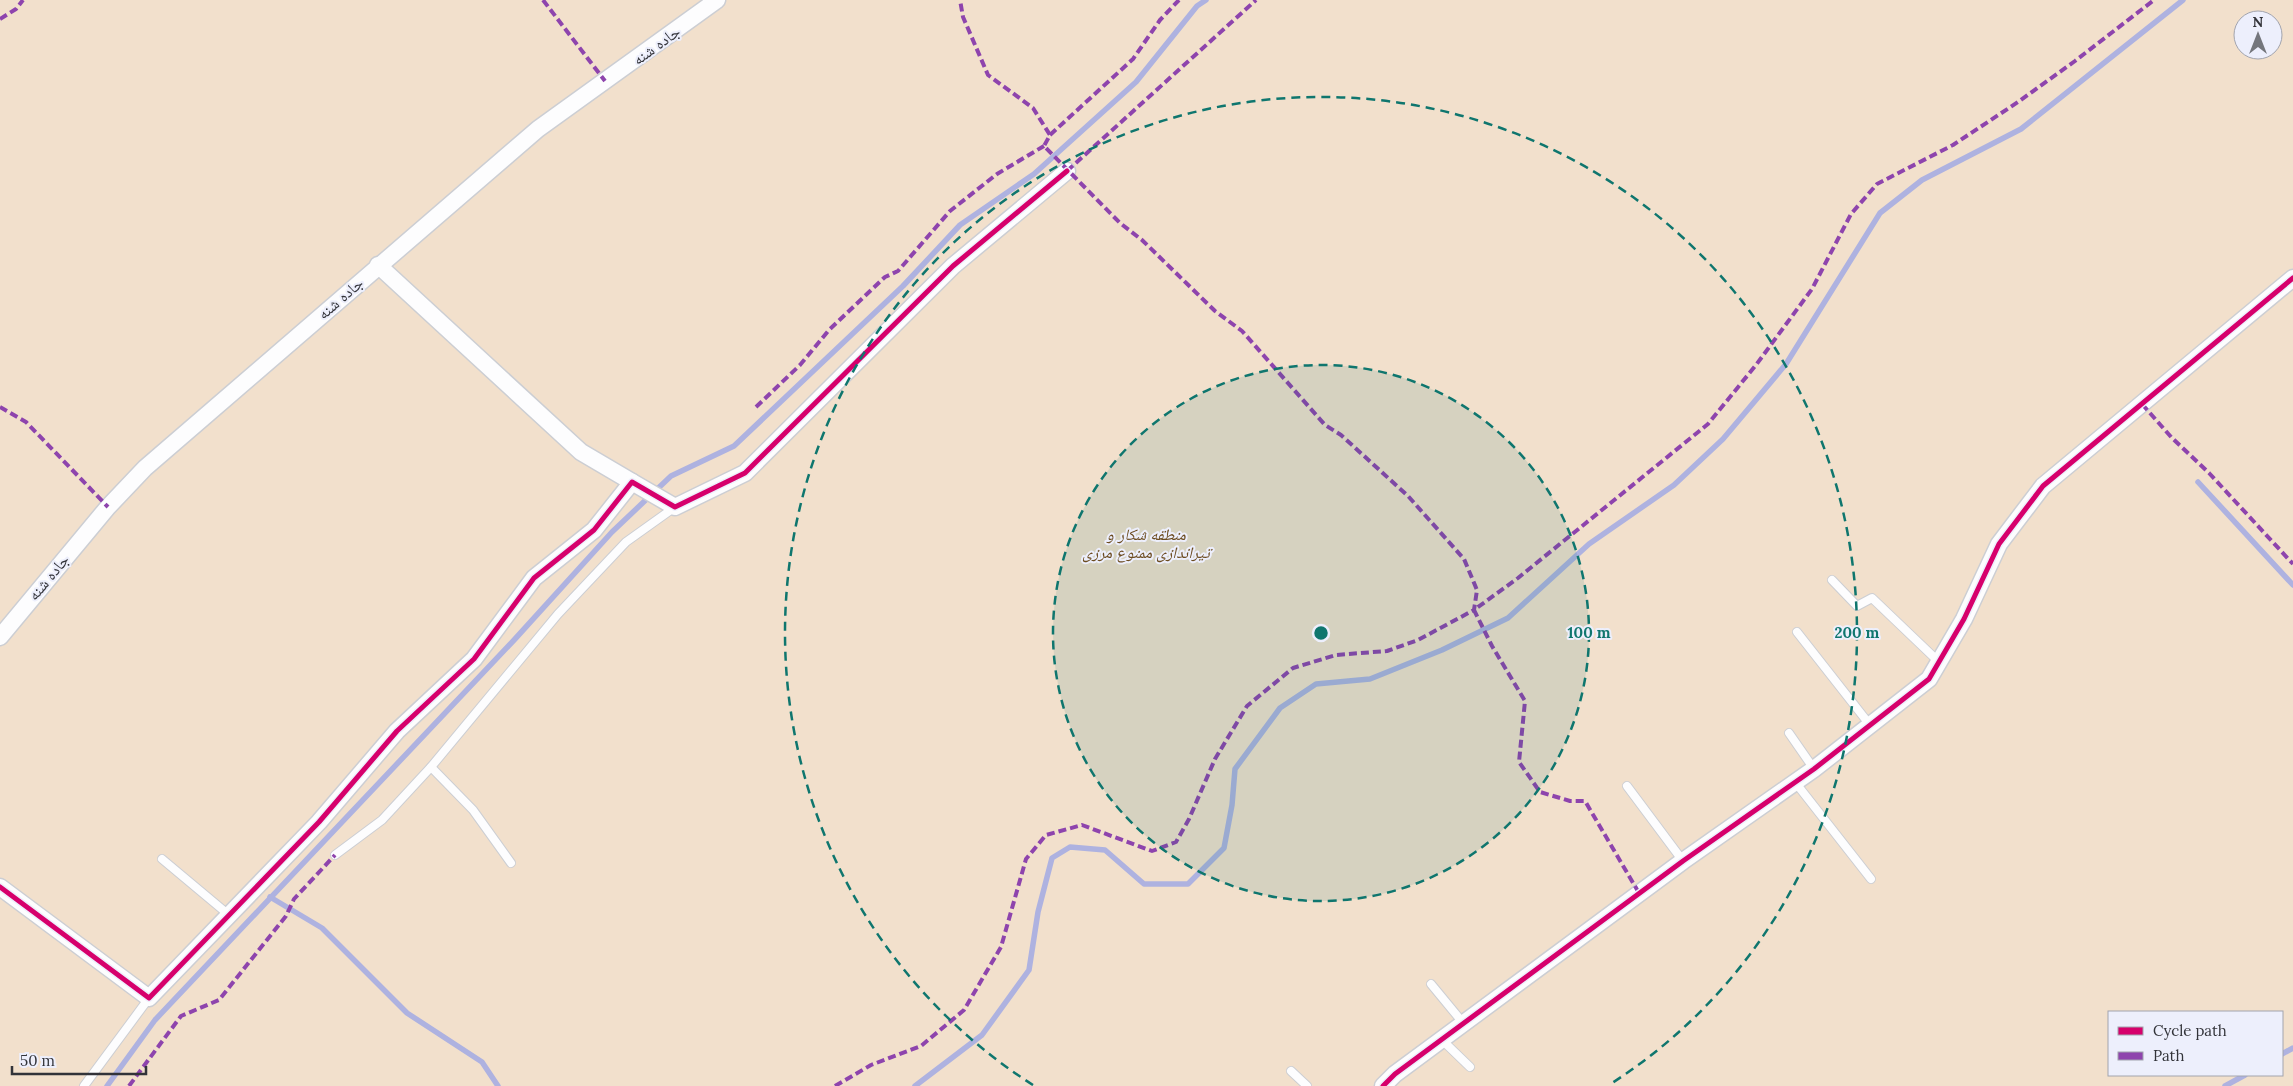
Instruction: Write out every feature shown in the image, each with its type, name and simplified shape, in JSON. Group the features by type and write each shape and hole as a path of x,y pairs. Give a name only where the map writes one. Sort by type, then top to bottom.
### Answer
{"street":[{"name":"جاده شنه","path":"0,637 102,514 145,468 378,265 538,129 717,0"},
{"path":"378,265 581,452 669,504 746,473 954,266 1066,171"},
{"path":"1383,1086 1395,1074 1683,861 1814,769 1929,679 1964,619 1999,544 2043,486 2293,278"},
{"path":"0,887 149,998 319,822 397,731 474,659 534,578 594,530 637,485"}],"lane":[{"path":"335,856 382,820 431,767 558,614 626,542 669,504"},
{"path":"1832,580 1857,606 1872,598 1939,662"},
{"path":"1797,632 1870,725"},
{"path":"1789,733 1814,769"},
{"path":"431,767 473,810 511,864"},
{"path":"1795,782 1870,879"},
{"path":"1627,786 1683,861"},
{"path":"162,859 229,916"},
{"path":"1430,984 1464,1024"},
{"path":"84,1086 149,998"},
{"path":"1442,1040 1470,1067"},
{"path":"1291,1071 1307,1086"}],"green space":[{"name":"منطقه شکار و تیراندازی ممنوع مرزی","path":"0,0 2293,0 2293,1086 0,1086"}],"waterway":[{"path":"107,1086 155,1020 515,639 612,532 671,476 734,446 903,286 960,225 1034,174 1136,82 1197,6 1206,0"},
{"path":"915,1086 982,1035 1029,970 1038,912 1052,858 1070,847 1105,850 1144,884 1188,884 1224,848 1232,805 1235,769 1280,708 1316,684 1370,679 1442,650 1508,618 1589,544 1674,485 1723,439 1786,364 1880,213 1922,180 2021,129 2183,0"},
{"path":"2198,482 2293,585"},
{"path":"270,897 322,928 407,1013 482,1062 498,1086"},
{"path":"2283,1053 2293,1048"},
{"path":"2225,1086 2243,1076"}],"marked path":[{"path":"0,19 16,9 23,0"},
{"path":"543,0 605,81"},
{"path":"835,1086 871,1065 921,1046 964,1010 1001,947 1026,859 1046,835 1082,825 1152,851 1176,842 1189,819 1215,759 1247,706 1293,668 1336,655 1387,651 1418,640 1474,610 1477,590 1464,559 1408,496 1341,435 1325,425 1242,331 1215,311 1142,240 1120,223 1044,146 1050,135 1033,108 988,75 963,17 960,0"},
{"path":"1050,135 1133,59 1160,20 1179,0"},
{"path":"1067,171 1256,0"},
{"path":"1639,893 1585,801 1570,801 1540,792 1519,762 1525,701 1492,646 1474,610 1518,578 1708,424 1756,365 1812,289 1851,214 1877,184 1953,145 2018,102 2154,0"},
{"path":"756,407 800,365 829,330 885,277 898,271 950,211 997,174 1044,146"},
{"path":"2142,404 2172,438 2209,473 2293,564"},
{"path":"0,407 26,422 108,507"},
{"path":"129,1086 181,1016 219,1000 286,916 294,899 335,855"}],"cycle path":[{"path":"0,887 149,998 319,822 397,731 474,659 534,578 594,530 632,482 675,507 745,473 953,266 1067,171"},
{"path":"1383,1086 1395,1074 1683,861 1814,769 1929,679 1964,619 1999,544 2043,486 2293,278"}]}
